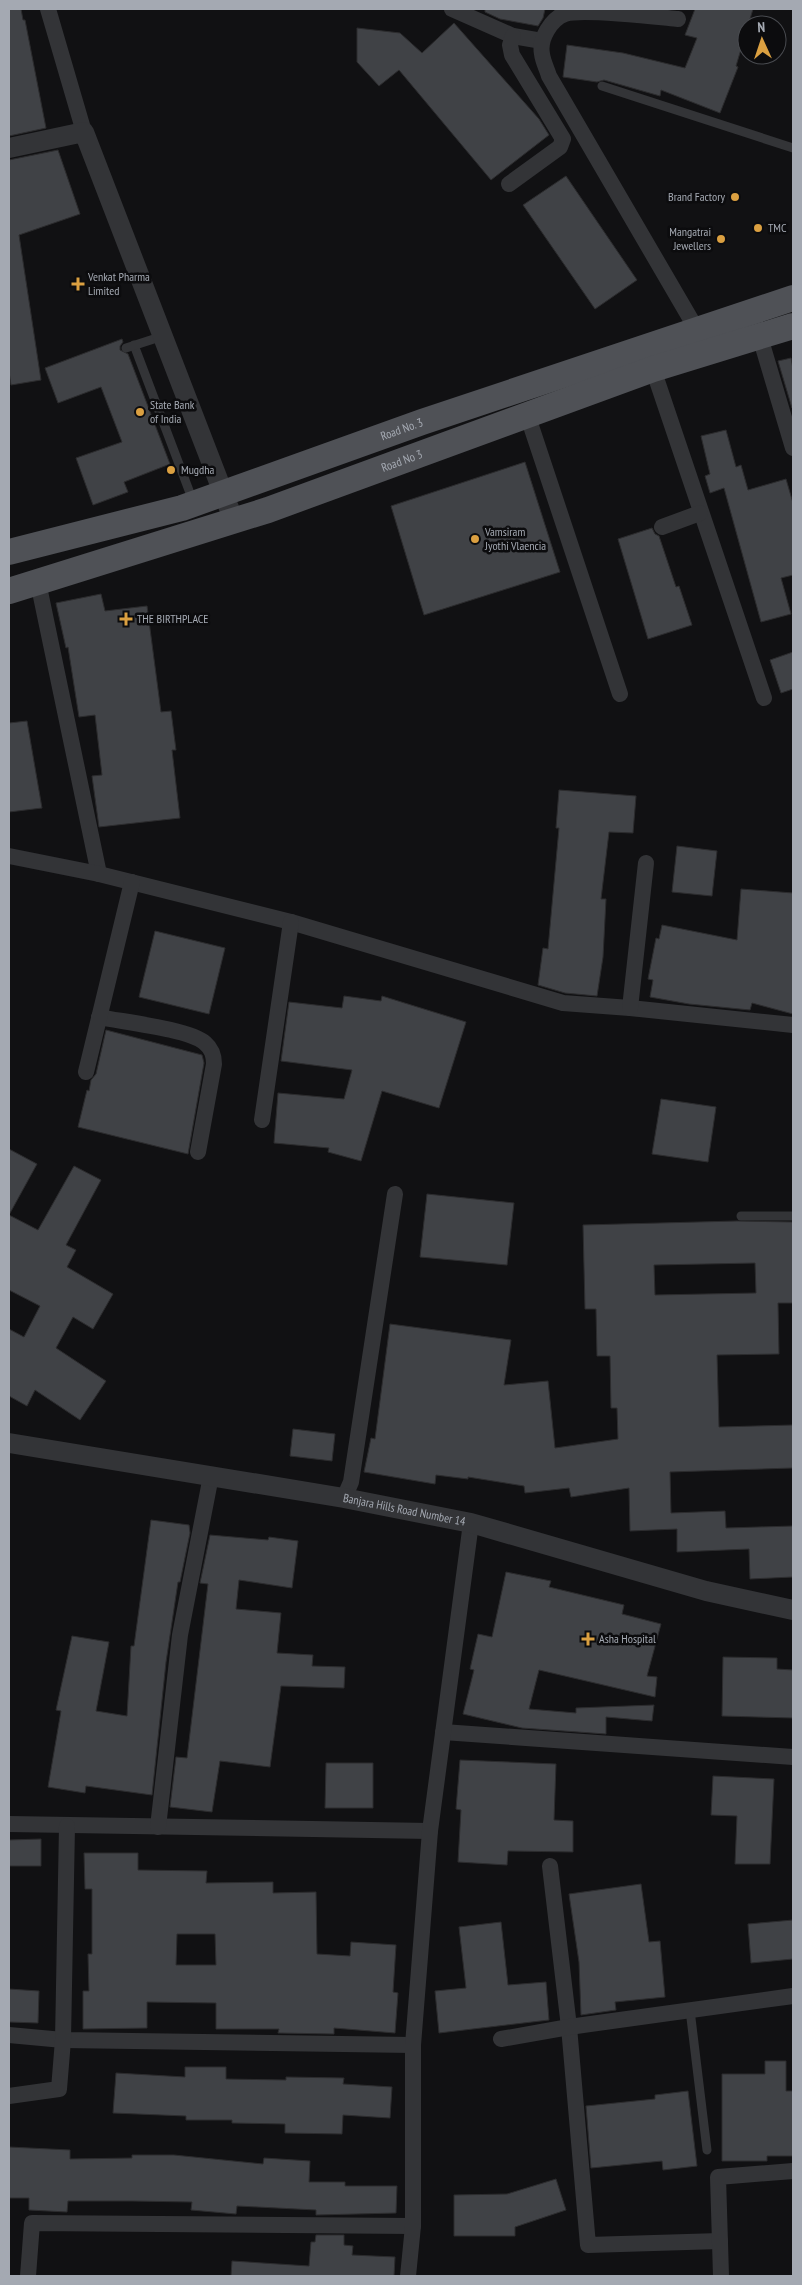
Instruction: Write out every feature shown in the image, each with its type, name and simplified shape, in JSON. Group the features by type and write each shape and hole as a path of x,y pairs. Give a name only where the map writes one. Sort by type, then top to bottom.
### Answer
{"main road":[{"name":"Road No. 3","path":"9,552 194,504 422,422 793,298"},
{"name":"Road No 3","path":"9,591 234,521 653,369 793,326"}],"street":[{"path":"48,9 84,132 234,521"},
{"path":"452,9 513,36 542,41"},
{"path":"678,19 582,12 566,13 552,22 542,41 541,54 549,76 697,330"},
{"path":"509,184 560,147 563,139 512,56 510,45 513,36"},
{"path":"9,148 84,132"},
{"path":"760,337 793,448"},
{"path":"653,369 700,513 764,698"},
{"path":"527,414 620,694"},
{"path":"662,527 700,513"},
{"path":"38,582 98,874"},
{"path":"9,856 98,874 291,922 563,1003 793,1025"},
{"path":"630,1008 646,863"},
{"path":"86,1072 132,882"},
{"path":"262,1120 291,922"},
{"path":"99,1017 190,1035 204,1042 211,1049 214,1064 198,1152"},
{"path":"344,1498 351,1482 395,1194"},
{"name":"Banjara Hills Road Number 14","path":"9,1443 344,1498 470,1523 706,1592 793,1610"},
{"path":"158,1827 180,1635 211,1476"},
{"path":"408,2276 413,2226 414,2045 430,1831 470,1523"},
{"path":"443,1732 793,1757"},
{"path":"9,1824 430,1831"},
{"path":"9,2096 59,2089 63,2040 67,1826"},
{"path":"550,1866 569,2026 588,2245 720,2241"},
{"path":"501,2039 569,2026 793,1996"},
{"path":"9,2035 63,2040 414,2045"},
{"path":"721,2276 718,2177 793,2172"},
{"path":"28,2276 32,2223 413,2226"}],"lane":[{"path":"602,86 793,148"},
{"path":"163,336 130,346 194,504"},
{"path":"742,1216 793,1216"},
{"path":"690,2010 707,2150"}],"building":[{"path":"9,9 21,9 23,20 25,20 46,128 9,136"},
{"path":"485,9 545,9 543,18 538,26 500,19 485,12"},
{"path":"695,9 753,9 751,15 737,15 736,66 738,67 720,113 661,90 660,96 604,80 597,82 563,77 567,45 623,53 685,68 697,38 685,35"},
{"path":"454,23 539,119 549,135 491,180 399,70 379,86 357,62 357,28 400,33 422,53"},
{"path":"58,150 80,214 19,235 41,380 11,385 9,372 9,160"},
{"path":"566,176 637,280 595,309 523,205"},
{"path":"122,339 123,342 120,350 128,354 170,464 124,482 128,492 93,505 76,458 122,442 101,387 58,403 45,368"},
{"path":"791,358 793,369 793,408 778,361"},
{"path":"726,430 736,467 741,465 748,490 786,479 793,503 793,575 781,578 791,614 761,622 724,488 710,493 705,476 710,474 701,436"},
{"name":"Vamsiram Jyothi Vlaencia","path":"525,462 560,572 424,615 391,506"},
{"path":"652,528 655,534 659,536 676,587 679,586 692,625 648,639 618,539"},
{"path":"101,594 105,611 147,606 161,712 171,711 176,750 172,750 180,818 99,827 92,776 102,775 95,715 79,717 68,647 66,648 56,603"},
{"path":"793,652 793,689 781,693 770,660"},
{"path":"27,721 42,808 9,812 9,723"},
{"path":"559,790 636,796 633,833 609,832 601,899 606,899 603,957 597,996 565,993 538,985 543,948 548,949 559,828 556,828"},
{"path":"677,846 717,851 712,896 672,892"},
{"path":"741,889 793,893 793,1014 752,1003 750,1010 689,1004 650,997 653,980 648,979 656,938 659,939 662,925 737,940"},
{"path":"155,931 225,948 209,1014 139,997"},
{"path":"344,996 381,1001 382,996 466,1022 439,1108 382,1091 361,1161 328,1152 329,1148 274,1143 278,1093 344,1099 352,1070 281,1061 289,1002 342,1008"},
{"path":"106,1030 202,1055 204,1063 188,1154 78,1127 87,1090 89,1091 91,1080 96,1074"},
{"path":"661,1099 716,1107 708,1162 652,1154"},
{"path":"9,1149 37,1164 9,1215"},
{"path":"74,1166 101,1180 66,1245 76,1250 67,1267 113,1294 93,1329 73,1317 56,1348 106,1381 80,1420 35,1390 27,1406 9,1396 9,1329 24,1337 40,1306 9,1290 9,1215 38,1230"},
{"path":"427,1194 514,1203 507,1265 420,1257"},
{"path":"737,1221 793,1222 793,1303 778,1303 779,1354 717,1355 719,1427 793,1425 793,1468 670,1472 671,1513 725,1511 726,1528 793,1526 793,1577 750,1579 749,1549 677,1552 677,1529 630,1531 629,1488 571,1497 569,1488 525,1493 524,1486 468,1477 468,1479 436,1475 435,1484 364,1472 371,1438 375,1439 390,1324 511,1340 504,1385 548,1381 555,1448 618,1439 617,1408 611,1408 610,1356 597,1356 596,1309 585,1309 583,1225","holes":["755,1263 756,1293 655,1295 654,1265"]},
{"path":"293,1429 335,1434 332,1461 290,1456"},
{"path":"151,1520 189,1525 190,1533 180,1582 178,1582 166,1662 152,1795 86,1786 85,1793 48,1787 61,1711 56,1710 72,1636 109,1642 96,1711 127,1716 131,1646 134,1646"},
{"path":"210,1535 268,1540 269,1537 298,1541 292,1588 239,1580 236,1609 281,1613 277,1653 313,1655 312,1666 345,1667 344,1688 281,1686 270,1767 220,1761 212,1812 170,1807 176,1757 187,1758 208,1584 200,1583"},
{"path":"506,1572 551,1581 549,1587 624,1605 622,1614 661,1624 647,1676 657,1677 655,1697 539,1670 529,1709 576,1713 576,1708 654,1705 652,1721 606,1717 606,1734 522,1728 463,1714 474,1670 470,1669 478,1634 492,1637"},
{"path":"723,1657 777,1658 777,1669 793,1670 793,1718 722,1716"},
{"path":"460,1760 556,1764 554,1820 573,1821 573,1852 508,1851 507,1865 458,1862 461,1810 456,1809"},
{"path":"326,1763 373,1763 373,1808 325,1808"},
{"path":"713,1776 774,1779 770,1864 735,1864 737,1816 711,1815"},
{"path":"41,1839 41,1866 9,1866 9,1840"},
{"path":"84,1853 138,1853 138,1870 207,1871 206,1883 273,1882 273,1893 316,1892 317,1954 350,1956 351,1942 396,1945 393,1992 398,1993 395,2033 334,2028 334,2034 278,2033 279,2029 216,2029 216,2003 147,2002 147,2028 83,2029 83,1991 89,1991 88,1954 92,1954 92,1889 85,1889","holes":["177,1934 215,1934 216,1965 176,1965"]},
{"path":"641,1884 649,1942 660,1941 665,1997 615,2002 616,2010 581,2015 579,1962 569,1894"},
{"path":"793,1920 793,1959 751,1963 748,1924"},
{"path":"501,1922 508,1985 546,1982 549,2020 439,2033 435,1991 466,1988 459,1927"},
{"path":"9,1989 39,1991 38,2023 9,2022"},
{"path":"765,2061 786,2061 786,2091 793,2091 793,2156 767,2156 767,2161 722,2161 722,2074 765,2074"},
{"path":"185,2067 226,2067 226,2079 286,2080 286,2077 344,2078 343,2084 392,2087 390,2118 343,2115 342,2134 285,2133 285,2124 232,2123 232,2120 186,2120 186,2116 113,2113 116,2073 185,2077"},
{"path":"688,2091 697,2166 663,2170 662,2161 591,2168 586,2106 655,2099 655,2095"},
{"path":"9,2147 70,2150 70,2159 132,2158 132,2155 174,2155 263,2164 264,2158 310,2161 309,2182 345,2182 345,2186 397,2186 396,2213 316,2215 316,2210 237,2206 236,2214 191,2210 192,2202 132,2201 68,2201 67,2212 29,2210 29,2198 9,2198"},
{"path":"556,2179 566,2210 515,2227 515,2236 454,2236 454,2195 507,2194"},
{"path":"316,2235 344,2235 344,2245 353,2246 352,2255 395,2257 394,2276 231,2276 232,2261 309,2266 311,2242 315,2242"}],"place":[{"name":"Brand Factory","path":"735,197"},
{"name":"TMC","path":"758,228"},
{"name":"Mangatrai Jewellers","path":"721,239"},
{"name":"Venkat Pharma Limited","path":"78,284"},
{"name":"State Bank of India","path":"140,412"},
{"name":"Mugdha","path":"171,470"},
{"name":"Vamsiram Jyothi Vlaencia","path":"475,539"},
{"name":"THE BIRTHPLACE","path":"126,619"},
{"name":"Asha Hospital","path":"588,1639"}]}
